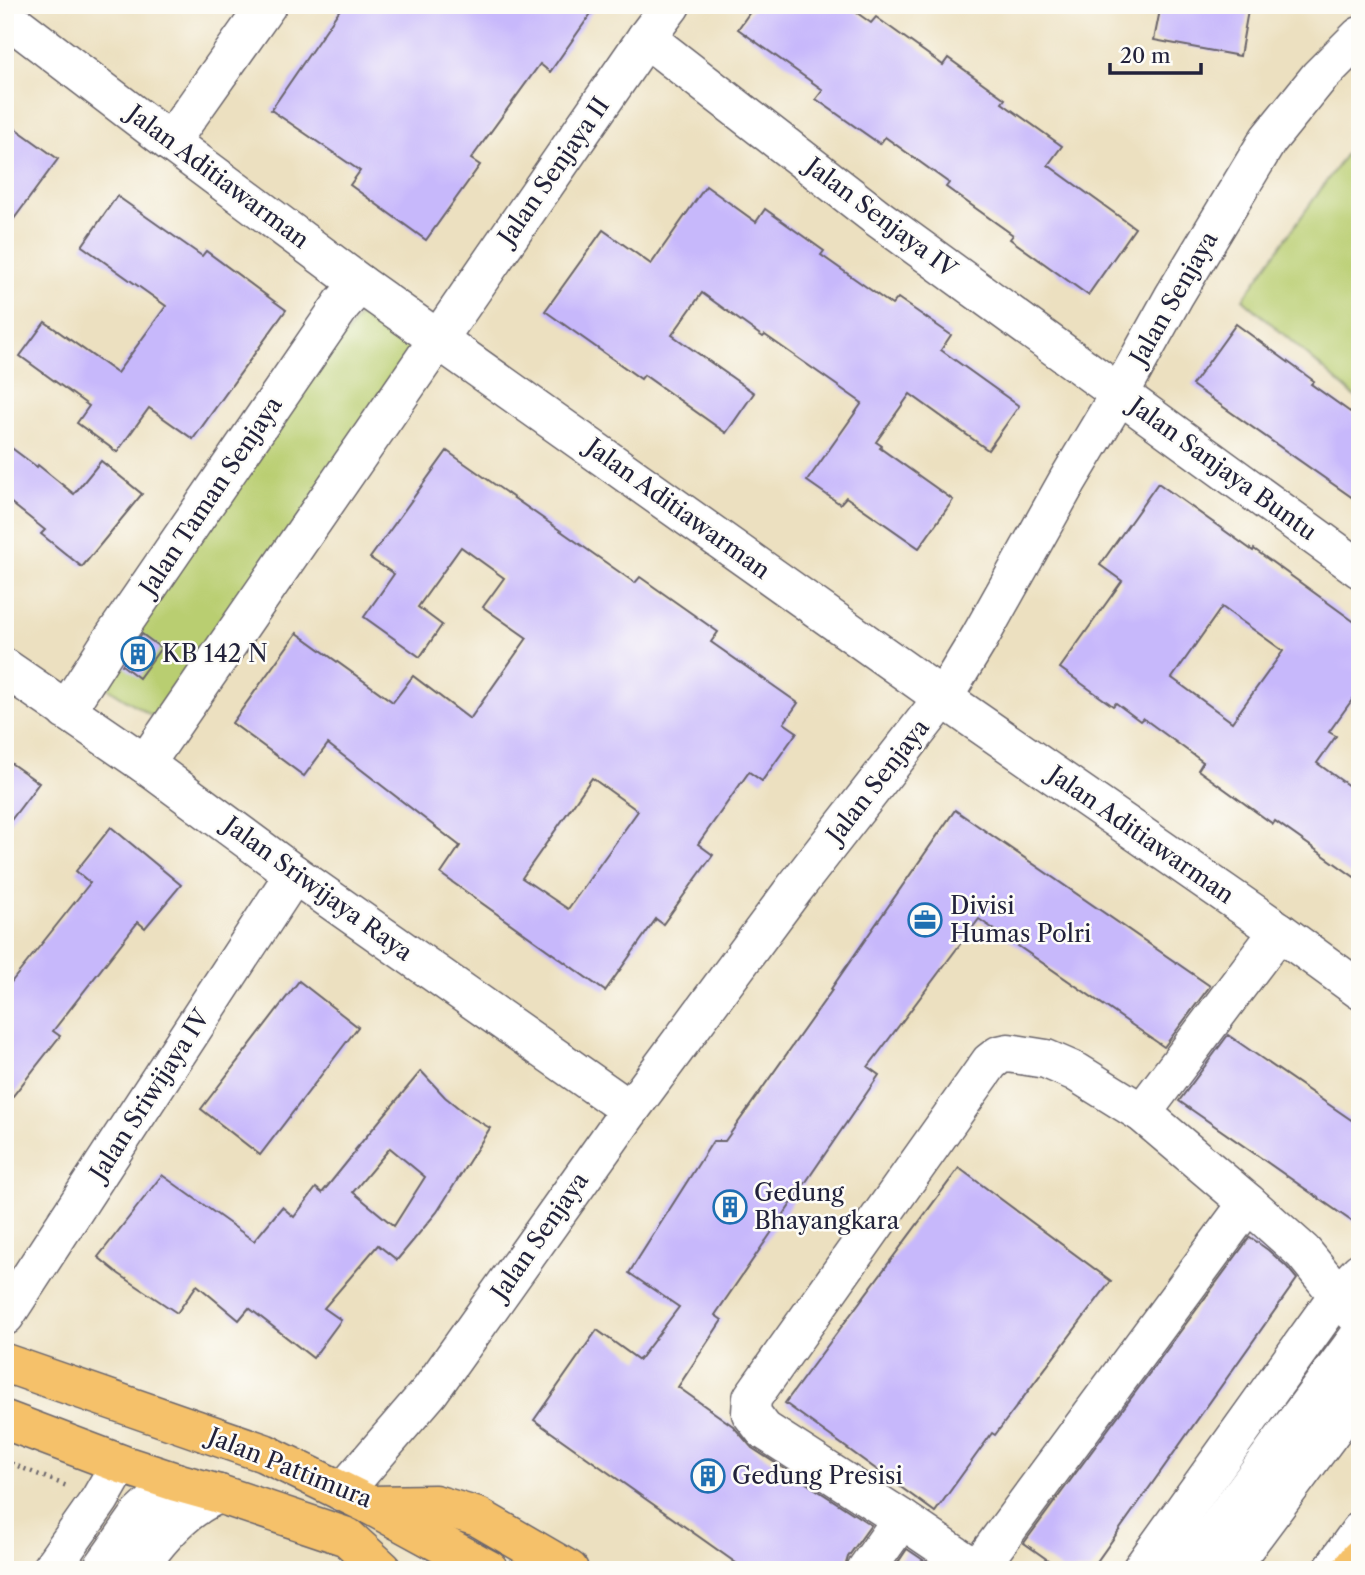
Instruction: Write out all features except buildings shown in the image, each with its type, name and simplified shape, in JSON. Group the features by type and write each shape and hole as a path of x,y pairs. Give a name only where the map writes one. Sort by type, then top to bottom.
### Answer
{"main road":[{"name":"Jalan Pattimura","path":"5,1363 264,1453 357,1499 435,1504 478,1517 569,1570"},
{"name":"Jalan Pattimura","path":"5,1420 120,1464 347,1537 383,1570"},
{"path":"357,1499 489,1570"},
{"path":"347,1537 411,1570"},
{"path":"1351,1570 1360,1558"}],"street":[{"path":"170,142 267,5"},
{"name":"Jalan Senjaya II","path":"439,338 671,5"},
{"name":"Jalan Aditiawarman","path":"5,16 360,284 1360,990"},
{"name":"Jalan Senjaya","path":"357,1499 629,1110 794,889 943,698 1174,296 1268,140 1319,76 1360,36"},
{"name":"Jalan Senjaya IV","path":"646,38 878,218 1120,393"},
{"name":"Jalan Taman Senjaya","path":"66,711 115,635 335,316 360,284"},
{"path":"145,764 439,338"},
{"name":"Jalan Sanjaya Buntu","path":"1120,393 1360,569"},
{"name":"Jalan Sriwijaya Raya","path":"5,668 145,764 294,874 629,1110"},
{"name":"Jalan Sriwijaya IV","path":"5,1316 294,874"},
{"path":"1142,1113 1279,931"},
{"path":"1141,1570 1353,1295 1248,1203 1142,1113 1076,1072 1046,1059 1008,1053 999,1055 990,1062 752,1398 751,1413 764,1430 977,1570 1248,1203"},
{"path":"1185,1570 1360,1335"},
{"path":"1228,1570 1360,1393"},
{"path":"50,1570 100,1499 120,1464"},
{"path":"101,1570 139,1516 176,1482"},
{"path":"137,1570 154,1546 174,1525 194,1507 219,1494"},
{"path":"866,1570 902,1519"},
{"path":"1332,1570 1360,1531"}],"path":[{"path":"5,1461 100,1499"}],"green space":[{"path":"1360,134 1360,401 1243,299"},
{"path":"374,296 427,341 155,718 91,677"}],"place":[{"name":"KB 142 N","path":"138,654"},
{"name":"Divisi Humas Polri","path":"925,920"},
{"name":"Gedung Bhayangkara","path":"730,1207"},
{"name":"Gedung Presisi","path":"708,1476"}]}
